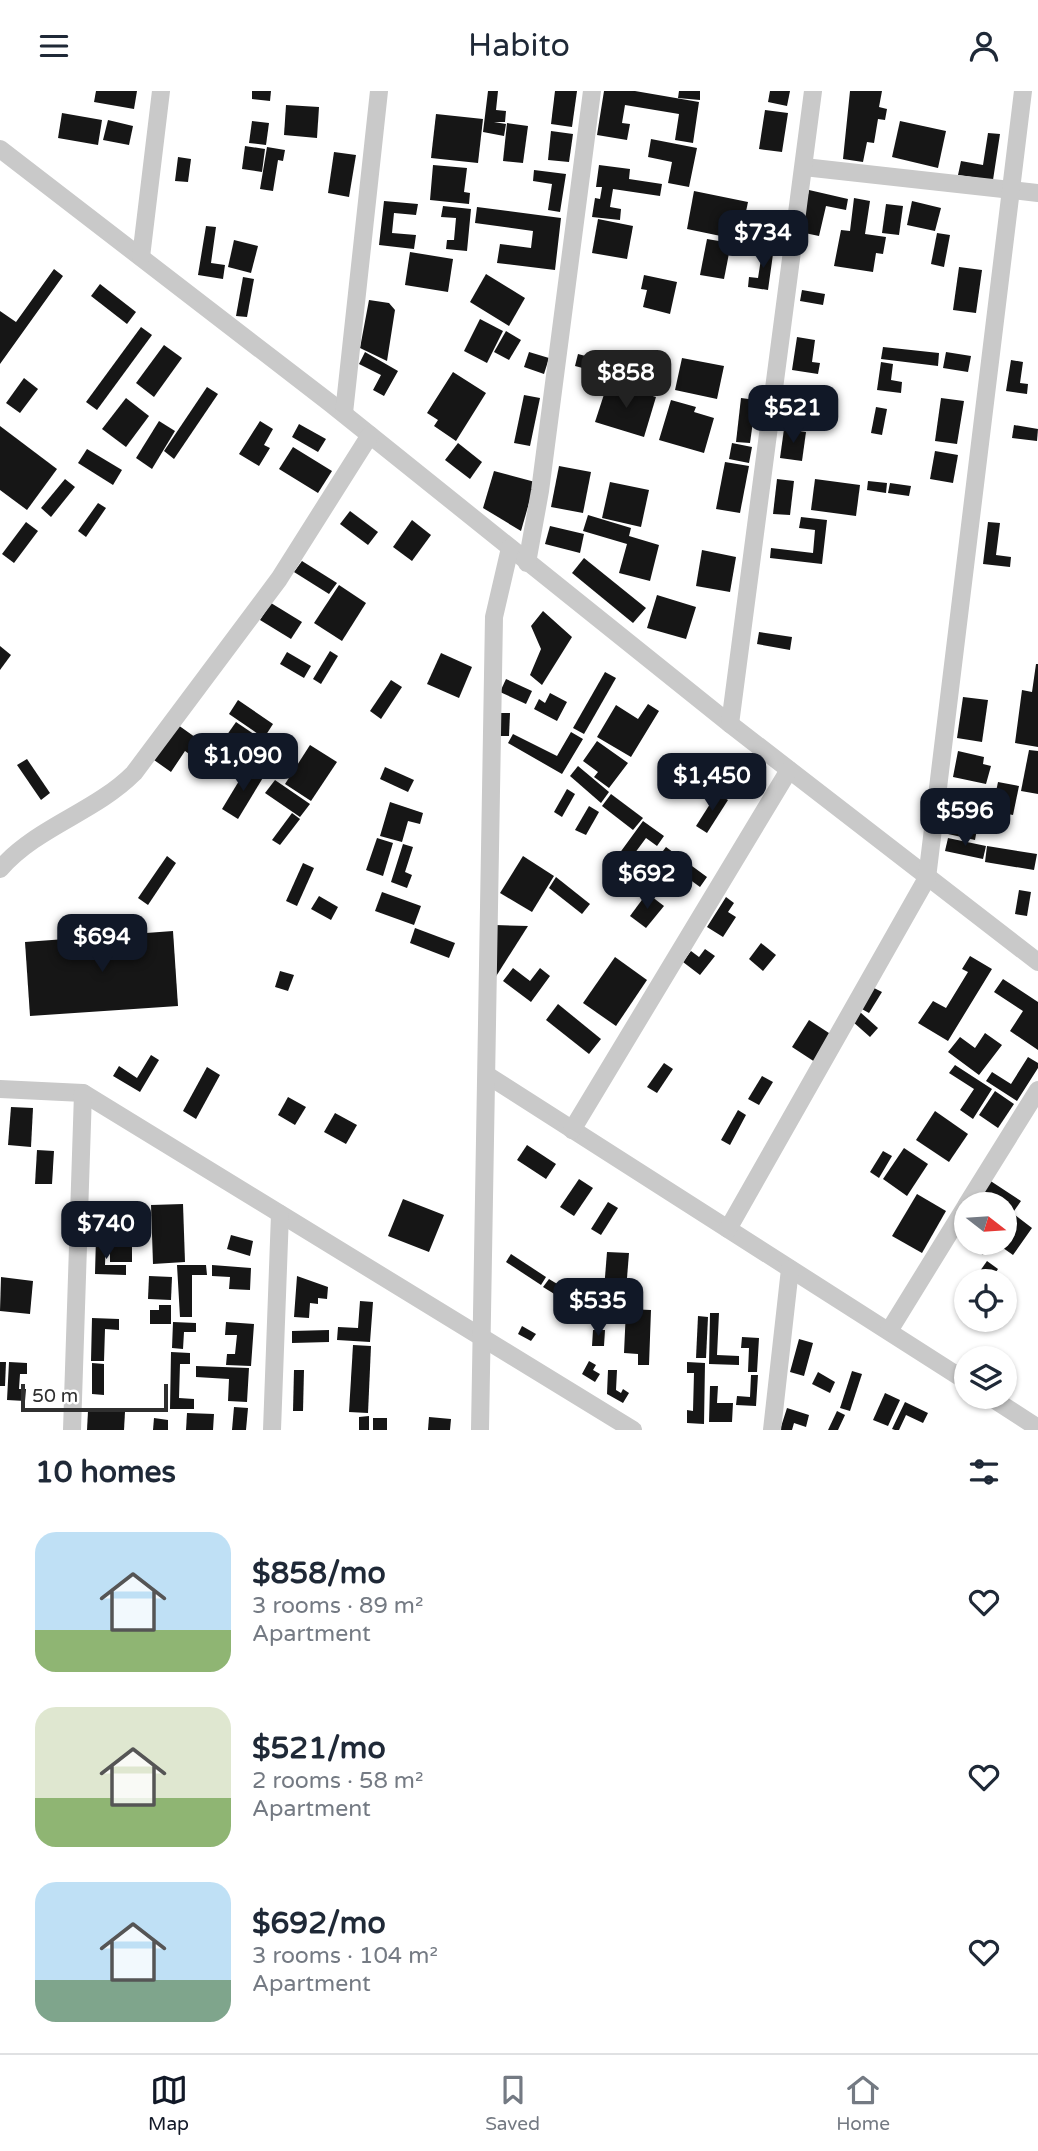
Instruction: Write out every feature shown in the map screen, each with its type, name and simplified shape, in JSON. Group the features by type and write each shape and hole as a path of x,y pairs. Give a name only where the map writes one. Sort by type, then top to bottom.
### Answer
{"street":[{"path":"141,257 161,91"},
{"path":"344,413 379,91"},
{"path":"527,563 540,491 592,91"},
{"path":"730,725 813,91"},
{"path":"728,1229 927,878 1023,91"},
{"path":"0,149 344,413 730,725 1038,962"},
{"path":"804,167 1038,193"},
{"path":"0,869 52,825 113,795 134,773 279,579 370,435"},
{"path":"480,1430 494,617 510,548"},
{"path":"572,1130 789,771"},
{"path":"487,1075 954,1373"},
{"path":"0,1089 83,1093 482,1340 633,1430"},
{"path":"975,1192 1038,1090"},
{"path":"72,1430 83,1093"},
{"path":"272,1430 279,1213"},
{"path":"888,1331 954,1226"},
{"path":"772,1430 790,1269"},
{"path":"1009,1409 1038,1428"}],"building":[{"path":"96,91 137,91 134,109 94,102"},
{"path":"252,91 271,91 270,101 252,99"},
{"path":"488,91 498,91 496,110 506,111 505,122 494,122 506,124 504,136 483,132"},
{"path":"555,91 577,91 572,127 551,124"},
{"path":"604,91 635,91 699,102 693,143 675,140 679,114 625,105 622,123 630,124 627,140 597,135"},
{"path":"679,91 700,91 700,100 678,98"},
{"path":"770,91 790,91 787,106 768,102"},
{"path":"850,91 882,91 879,107 887,109 885,120 878,119 874,143 867,142 863,162 843,159"},
{"path":"286,105 319,107 317,138 284,135"},
{"path":"765,110 788,113 782,152 759,149"},
{"path":"62,113 102,120 98,145 58,138"},
{"path":"436,114 483,119 478,163 431,158"},
{"path":"108,120 133,126 129,145 103,140"},
{"path":"252,121 269,123 266,145 249,143"},
{"path":"900,121 946,131 938,168 892,157"},
{"path":"507,123 528,126 523,163 503,161"},
{"path":"551,131 573,134 569,162 548,160"},
{"path":"988,133 1000,134 993,180 958,175 961,161 983,165"},
{"path":"651,139 697,148 689,187 668,183 672,162 648,157"},
{"path":"245,146 265,149 262,172 242,169"},
{"path":"267,147 285,150 283,161 278,160 273,191 260,189"},
{"path":"334,152 356,155 349,197 328,193"},
{"path":"178,157 191,159 188,182 175,181"},
{"path":"433,165 467,168 464,192 470,193 469,204 430,200"},
{"path":"599,165 630,169 629,179 662,184 660,196 613,189 610,207 621,209 620,220 592,217 595,198 600,199 602,187 596,187"},
{"path":"534,170 566,174 560,212 548,210 552,184 533,181"},
{"path":"809,190 848,199 846,210 826,206 819,236 800,232"},
{"path":"694,191 748,202 740,240 687,229"},
{"path":"854,198 870,201 865,234 886,237 883,254 876,253 873,272 834,266 841,230 850,231"},
{"path":"384,201 418,204 416,215 394,213 392,233 416,235 414,249 379,245"},
{"path":"912,201 941,208 935,231 907,225"},
{"path":"886,204 903,206 899,235 882,233"},
{"path":"443,206 471,209 467,251 446,249 447,240 454,240 456,218 441,217"},
{"path":"477,207 561,218 555,270 497,263 500,244 531,248 533,231 475,223"},
{"path":"598,219 633,226 627,259 592,253"},
{"path":"206,226 216,227 211,263 225,265 223,279 198,275"},
{"path":"937,233 950,235 944,267 931,264"},
{"path":"707,239 731,243 724,279 700,275"},
{"path":"234,240 258,246 251,273 228,267"},
{"path":"763,246 774,247 768,290 748,287 749,277 758,278"},
{"path":"410,252 453,259 448,292 405,285"},
{"path":"959,267 982,270 976,313 953,310"},
{"path":"54,269 63,276 0,364 0,311 16,322"},
{"path":"486,274 525,298 509,326 470,302"},
{"path":"644,275 677,282 670,314 643,307 647,290 641,289"},
{"path":"243,277 254,279 247,317 236,316"},
{"path":"100,284 136,312 127,324 91,296"},
{"path":"802,290 825,294 823,305 800,301"},
{"path":"369,300 389,303 395,310 387,361 360,348"},
{"path":"480,319 503,331 487,363 464,351"},
{"path":"141,327 152,335 97,410 86,402"},
{"path":"506,331 521,340 509,360 494,352"},
{"path":"797,337 815,340 812,362 820,363 818,374 792,370"},
{"path":"164,345 182,358 154,397 136,383"},
{"path":"883,347 939,353 938,366 881,359"},
{"path":"365,352 398,371 384,396 373,390 381,375 359,364"},
{"path":"529,352 549,358 544,374 524,367"},
{"path":"946,352 971,356 968,372 943,368"},
{"path":"578,354 597,359 594,371 575,366"},
{"path":"682,358 724,366 717,399 675,390"},
{"path":"1011,360 1023,362 1020,383 1028,384 1027,394 1006,391"},
{"path":"881,362 893,364 891,380 902,382 901,393 877,390"},
{"path":"453,372 486,393 456,441 434,426 438,420 427,413"},
{"path":"24,378 38,389 20,413 6,403"},
{"path":"608,382 656,397 644,437 595,422"},
{"path":"207,387 218,394 174,459 164,451"},
{"path":"524,395 540,398 530,446 514,443"},
{"path":"126,398 149,416 126,447 102,429"},
{"path":"741,398 756,400 750,443 736,442"},
{"path":"941,398 964,401 957,444 935,441"},
{"path":"671,400 696,407 694,412 714,418 704,453 659,440"},
{"path":"876,407 887,409 882,435 871,433"},
{"path":"159,421 175,431 152,469 136,458"},
{"path":"260,421 273,429 264,445 270,448 259,466 239,454"},
{"path":"299,424 326,439 318,452 292,437"},
{"path":"1014,425 1038,429 1037,441 1012,438"},
{"path":"0,426 57,469 27,510 0,490"},
{"path":"784,429 806,432 802,461 780,458"},
{"path":"458,443 482,462 470,479 445,460"},
{"path":"732,443 752,447 749,463 729,459"},
{"path":"293,447 332,471 318,493 279,469"},
{"path":"87,449 122,470 113,485 78,463"},
{"path":"935,451 958,455 953,483 930,479"},
{"path":"725,462 749,466 740,513 716,509"},
{"path":"559,466 591,472 583,513 551,507"},
{"path":"494,471 535,482 521,531 483,508"},
{"path":"65,479 75,487 51,517 41,508"},
{"path":"777,479 794,481 790,515 773,514"},
{"path":"815,479 860,485 856,516 811,510"},
{"path":"868,481 887,483 886,493 867,490"},
{"path":"610,482 649,490 641,527 602,518"},
{"path":"890,483 911,486 909,496 888,493"},
{"path":"98,503 106,508 86,537 78,531"},
{"path":"350,511 378,532 368,545 340,524"},
{"path":"588,515 631,528 629,536 659,545 650,581 619,573 627,544 583,531"},
{"path":"801,517 827,520 822,564 770,558 771,548 813,553 815,530 799,528"},
{"path":"412,520 431,535 412,561 393,547"},
{"path":"26,522 38,531 14,563 2,554"},
{"path":"988,522 1000,523 996,555 1011,557 1010,567 983,564"},
{"path":"550,526 584,534 580,553 545,544"},
{"path":"702,550 736,557 730,592 696,586"},
{"path":"584,558 646,608 633,623 572,573"},
{"path":"302,561 337,583 329,594 294,572"},
{"path":"339,585 366,603 342,641 314,623"},
{"path":"657,595 696,607 686,639 647,628"},
{"path":"271,603 302,622 291,639 260,620"},
{"path":"543,611 572,637 542,685 530,675 541,649 531,626"},
{"path":"759,632 792,637 790,650 757,644"},
{"path":"0,646 11,655 0,670"},
{"path":"330,651 338,656 321,684 313,679"},
{"path":"287,652 311,666 304,678 280,664"},
{"path":"441,653 472,667 459,698 427,684"},
{"path":"1036,664 1038,747 1015,743 1022,690 1032,692"},
{"path":"605,672 616,678 584,734 573,728"},
{"path":"506,679 532,691 526,704 500,692"},
{"path":"391,680 402,687 381,719 370,711"},
{"path":"550,693 567,702 557,721 534,709 539,699 545,703"},
{"path":"963,697 988,700 982,742 957,738"},
{"path":"238,700 273,724 264,738 229,714"},
{"path":"648,704 659,711 631,757 597,737 616,705 638,719"},
{"path":"500,713 510,713 509,736 499,736"},
{"path":"236,722 264,741 250,762 222,742"},
{"path":"178,725 209,747 199,761 185,751 171,772 154,760"},
{"path":"571,732 583,739 562,774 508,743 513,734 557,756"},
{"path":"597,741 628,763 609,788 594,777 598,772 583,761"},
{"path":"310,745 337,762 311,801 285,784"},
{"path":"1029,750 1038,751 1038,794 1021,791"},
{"path":"958,751 984,757 983,764 991,766 986,784 953,777"},
{"path":"27,759 50,793 41,800 17,765"},
{"path":"248,766 264,776 238,819 222,809"},
{"path":"578,766 609,792 601,803 570,776"},
{"path":"385,767 414,780 408,792 380,779"},
{"path":"275,780 310,804 300,817 265,793"},
{"path":"998,782 1019,786 1013,815 992,811"},
{"path":"567,789 575,794 562,817 554,812"},
{"path":"717,793 728,800 707,833 696,826"},
{"path":"611,794 643,818 633,830 602,806"},
{"path":"390,802 423,813 420,824 408,821 402,842 380,836"},
{"path":"954,803 983,809 982,817 965,814 962,826 977,829 975,840 948,834"},
{"path":"589,806 599,812 586,835 575,830"},
{"path":"292,813 300,819 280,845 272,840"},
{"path":"643,821 664,836 657,846 646,838 629,861 619,854"},
{"path":"377,838 393,843 383,876 366,870"},
{"path":"948,838 986,846 983,859 945,851"},
{"path":"403,844 413,847 405,872 412,875 407,888 391,882"},
{"path":"987,846 1037,854 1034,870 985,862"},
{"path":"666,847 707,877 700,887 667,863 655,879 647,872"},
{"path":"167,856 176,863 148,905 138,898"},
{"path":"523,856 554,876 532,912 500,893"},
{"path":"303,863 314,868 297,906 286,901"},
{"path":"556,877 590,904 582,914 549,888"},
{"path":"1019,890 1031,892 1027,916 1015,914"},
{"path":"382,892 421,906 414,925 375,911"},
{"path":"647,893 664,906 646,928 630,916"},
{"path":"319,896 338,907 331,920 311,909"},
{"path":"726,897 734,903 728,912 736,917 723,937 707,927"},
{"path":"495,925 528,926 495,978"},
{"path":"415,928 455,943 449,958 410,943"},
{"path":"173,931 178,1006 30,1016 25,942"},
{"path":"761,943 776,955 763,971 749,959"},
{"path":"705,949 715,956 700,975 683,962 691,951 699,957"},
{"path":"970,956 992,969 948,1041 918,1023 933,1001 946,1008 968,972 962,969"},
{"path":"615,957 647,980 616,1026 583,1003"},
{"path":"513,968 530,981 540,968 550,976 531,1002 503,981"},
{"path":"280,971 294,975 288,991 275,987"},
{"path":"1003,979 1038,1002 1038,1050 1010,1031 1023,1011 994,992"},
{"path":"872,987 882,992 869,1013 860,1008"},
{"path":"558,1004 601,1039 589,1054 546,1020"},
{"path":"860,1012 878,1028 870,1037 852,1021"},
{"path":"809,1020 832,1035 815,1062 792,1047"},
{"path":"985,1033 1002,1045 979,1075 948,1052 960,1037 975,1048"},
{"path":"151,1055 159,1060 140,1092 113,1076 119,1066 137,1078"},
{"path":"1028,1057 1038,1063 1038,1068 1017,1101 986,1081 992,1072 1011,1084"},
{"path":"664,1063 673,1069 657,1093 647,1087"},
{"path":"955,1065 992,1089 973,1119 960,1110 974,1089 949,1073"},
{"path":"207,1067 220,1075 196,1119 183,1111"},
{"path":"762,1076 773,1082 759,1105 748,1099"},
{"path":"995,1091 1014,1104 998,1128 979,1115"},
{"path":"288,1097 306,1107 295,1125 278,1115"},
{"path":"11,1107 33,1108 31,1147 8,1145"},
{"path":"738,1110 746,1115 730,1145 721,1140"},
{"path":"935,1111 968,1134 949,1162 916,1140"},
{"path":"335,1113 357,1125 346,1144 324,1132"},
{"path":"527,1145 556,1164 546,1179 517,1160"},
{"path":"904,1148 928,1164 907,1196 883,1179"},
{"path":"37,1150 54,1151 52,1184 35,1184"},
{"path":"883,1151 892,1156 879,1178 870,1172"},
{"path":"986,1178 1007,1192 978,1192"},
{"path":"579,1179 593,1188 574,1216 560,1207"},
{"path":"917,1194 946,1211 922,1253 892,1236"},
{"path":"403,1199 444,1215 429,1252 388,1236"},
{"path":"608,1202 618,1208 601,1235 591,1229"},
{"path":"183,1204 185,1262 153,1264 151,1205"},
{"path":"1017,1217 1032,1228 1017,1249"},
{"path":"121,1223 132,1223 132,1262 110,1262 110,1236 121,1236"},
{"path":"231,1235 253,1241 250,1256 227,1249"},
{"path":"96,1237 106,1238 105,1265 126,1265 126,1275 95,1274"},
{"path":"607,1252 629,1253 625,1303 603,1302"},
{"path":"511,1254 546,1277 541,1285 506,1262"},
{"path":"987,1261 998,1269 981,1269"},
{"path":"177,1265 206,1265 207,1275 192,1275 192,1317 180,1317"},
{"path":"212,1265 251,1268 250,1290 229,1289 230,1277 212,1276"},
{"path":"149,1276 172,1277 171,1300 148,1299"},
{"path":"297,1276 328,1287 327,1299 318,1298 318,1304 310,1303 309,1318 294,1317"},
{"path":"1,1277 33,1281 30,1314 0,1311"},
{"path":"549,1279 582,1299 577,1308 543,1287"},
{"path":"360,1301 373,1302 370,1342 337,1340 338,1327 358,1328"},
{"path":"584,1301 608,1316 603,1323 579,1309"},
{"path":"159,1305 171,1305 171,1324 150,1324 150,1310 159,1310"},
{"path":"626,1309 651,1310 649,1365 638,1365 638,1354 624,1353"},
{"path":"710,1313 719,1313 717,1355 739,1356 739,1365 709,1364"},
{"path":"698,1316 708,1317 706,1358 696,1358"},
{"path":"92,1318 119,1319 119,1330 105,1329 104,1361 91,1361"},
{"path":"173,1322 196,1323 196,1332 184,1332 183,1349 172,1348"},
{"path":"226,1322 254,1324 251,1366 226,1365 227,1354 235,1354 237,1335 225,1335"},
{"path":"522,1326 536,1334 531,1341 518,1334"},
{"path":"329,1330 329,1342 292,1343 292,1331"},
{"path":"593,1330 605,1330 604,1346 592,1346"},
{"path":"742,1337 759,1338 757,1372 748,1372 749,1348 741,1348"},
{"path":"799,1339 813,1343 804,1376 790,1372"},
{"path":"353,1345 371,1346 368,1413 349,1412"},
{"path":"171,1352 190,1353 190,1364 180,1364 179,1398 194,1399 194,1409 170,1409"},
{"path":"589,1361 596,1365 593,1370 600,1374 595,1382 582,1374"},
{"path":"0,1362 6,1362 5,1386 0,1386"},
{"path":"9,1362 27,1363 27,1374 20,1374 19,1389 26,1389 25,1401 7,1400"},
{"path":"687,1362 705,1363 704,1424 687,1423 687,1410 693,1411 694,1373 687,1373"},
{"path":"92,1363 104,1364 104,1395 92,1394"},
{"path":"196,1366 249,1368 247,1402 228,1401 229,1379 196,1377"},
{"path":"294,1370 304,1370 303,1411 293,1411"},
{"path":"608,1370 617,1370 616,1390 621,1393 623,1389 629,1393 623,1403 607,1394"},
{"path":"852,1371 862,1374 850,1411 840,1408"},
{"path":"818,1372 835,1382 830,1393 812,1384"},
{"path":"751,1375 758,1375 756,1406 736,1405 737,1396 750,1397"},
{"path":"710,1386 718,1386 717,1403 733,1403 732,1422 709,1422"},
{"path":"885,1393 900,1400 888,1426 873,1420"},
{"path":"905,1402 928,1413 923,1423 906,1415 899,1430 892,1429"},
{"path":"234,1407 248,1408 246,1430 232,1430"},
{"path":"787,1408 809,1415 806,1427 794,1423 792,1430 780,1430"},
{"path":"88,1411 125,1412 124,1430 87,1430"},
{"path":"837,1411 845,1415 838,1430 828,1430"},
{"path":"187,1413 214,1414 213,1430 186,1430"},
{"path":"369,1416 369,1430 359,1430 359,1417"},
{"path":"429,1417 451,1419 450,1430 428,1430"},
{"path":"154,1418 168,1420 168,1430 153,1430"},
{"path":"373,1418 387,1418 387,1430 373,1430"}]}
